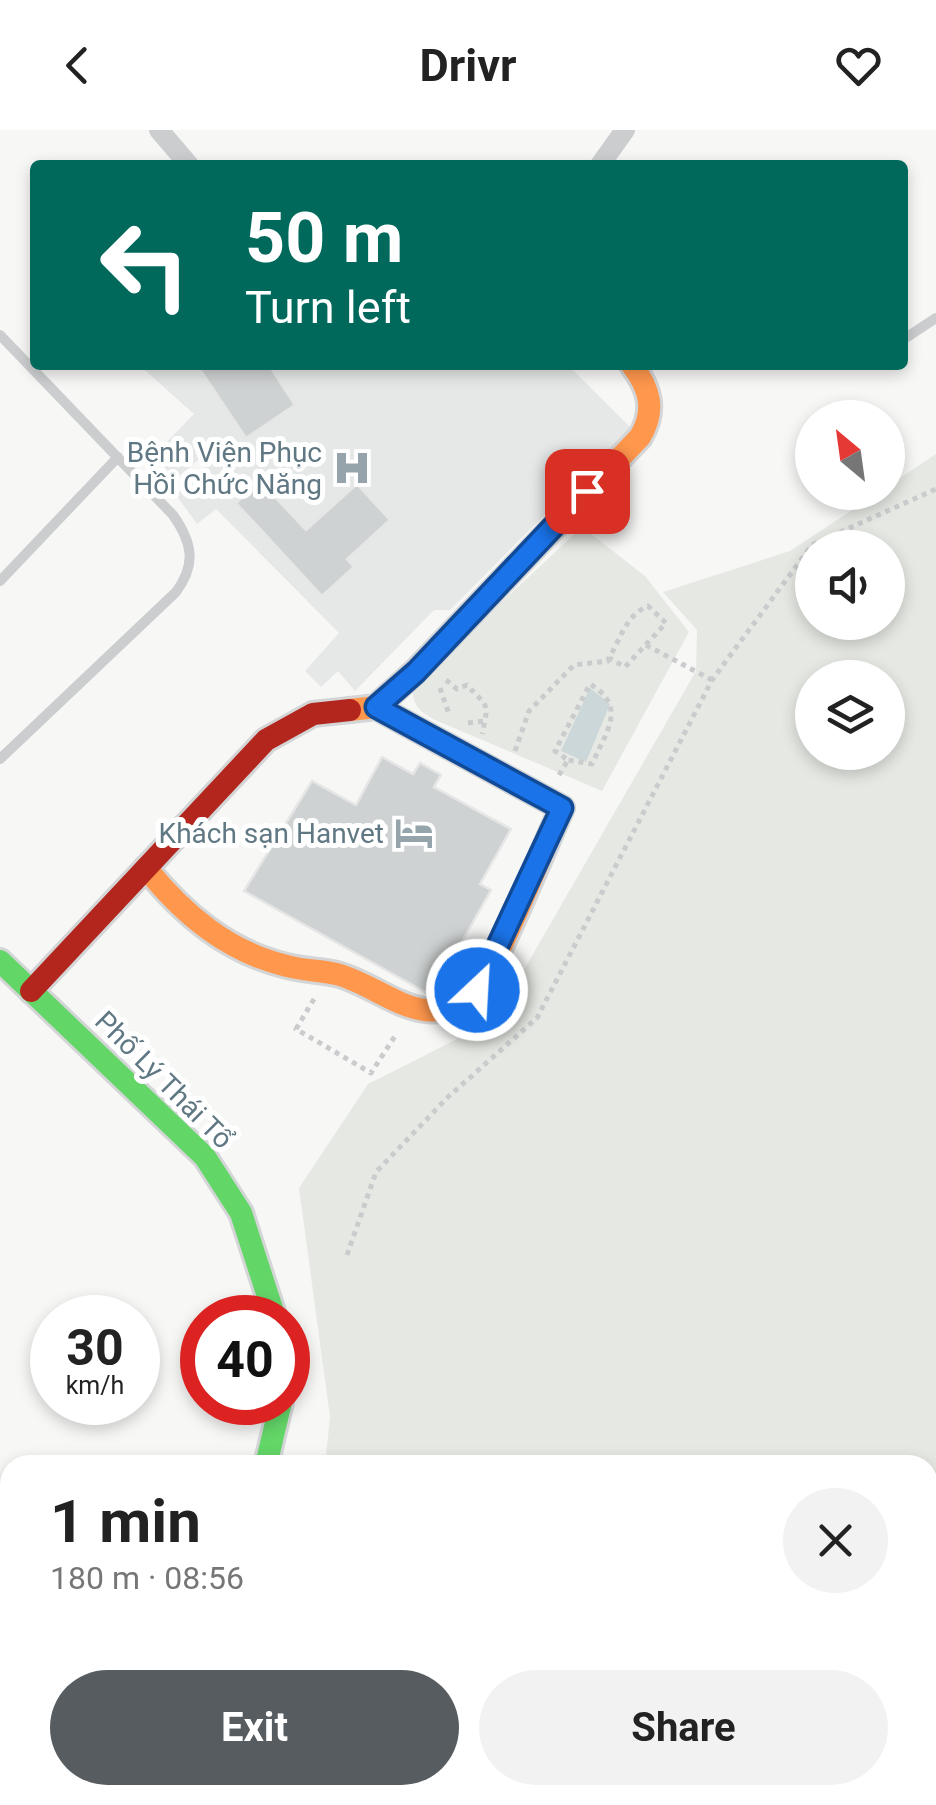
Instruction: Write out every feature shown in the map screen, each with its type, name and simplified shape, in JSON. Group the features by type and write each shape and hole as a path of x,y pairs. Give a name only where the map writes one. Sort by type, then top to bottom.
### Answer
{"street":[{"path":"159,130 186,160"},
{"path":"604,160 625,130"},
{"path":"31,990 266,740 312,714 376,707 416,672 640,437 654,409 650,392 635,370"},
{"path":"146,868 174,902 214,936 254,957 329,973 412,1010 442,1011 463,1004 477,990 562,808 376,707"},
{"name":"Phố Lý Thái Tổ","path":"0,960 205,1158 242,1213 268,1295"},
{"path":"268,1455 276,1425"}],"lane":[{"path":"908,335 936,318"},
{"path":"0,335 30,366"},
{"path":"0,759 188,576 191,554 186,533 34,370"},
{"path":"0,580 118,457"}],"path":[{"path":"346,1255 376,1172 448,1097 537,1018 712,680 812,545 936,489"},
{"path":"505,777 529,711 574,664 595,664 609,658 632,615 648,606 666,624 625,667 609,658"},
{"path":"646,644 712,680"},
{"path":"474,761 485,721 487,704 466,685 457,689 445,680 440,690 447,712 468,724 485,721"},
{"path":"590,684 608,695 612,705 609,725 592,764 568,760 554,751 590,684"},
{"path":"545,799 568,760"},
{"path":"329,973 296,1030 371,1073 412,1010"}],"shaded area":[{"path":"145,370 573,370 631,428 450,610 434,610 355,691 338,671 321,687 305,671 339,633 216,509 197,524 176,495 205,469 198,460 179,476 171,477 158,457 159,450 194,414"},
{"path":"936,454 936,1455 326,1455 330,1417 299,1188 368,1084 495,1020 696,671 697,630 663,592 795,548 795,640 905,640 905,530 822,530 852,510 905,510 905,475"},
{"path":"582,527 645,576 689,632 602,791 433,719 417,706 412,686"},
{"path":"590,688 610,704 586,762 561,751"}],"building":[{"path":"200,370 272,370 295,405 246,438"},
{"path":"260,481 306,530 357,484 390,520 347,559 354,567 322,596 236,503"},
{"path":"382,757 413,774 420,763 441,775 434,787 511,829 480,884 491,890 459,947 468,952 447,989 438,992 427,993 244,891 312,781 356,805"}],"traffic: fast":[{"path":"376,707 490,769"},
{"path":"0,961 205,1157 241,1213 268,1295"},
{"path":"268,1455 276,1425"}],"traffic: slow":[{"path":"350,710 376,707 415,672 640,437 648,418 649,400 635,370"},
{"path":"146,868 192,916 245,951 287,966 340,975 422,1010 456,1006 473,994 493,963 562,808 490,769"}],"traffic: jam":[{"path":"31,991 266,740 313,714 350,710"}],"place":[{"name":"Bệnh Viện Phục Hồi Chức Năng","path":"352,468"},
{"name":"Khách sạn Hanvet","path":"414,833"}],"route":[{"path":"477,990 562,808 376,707 416,672 587,491"}]}
